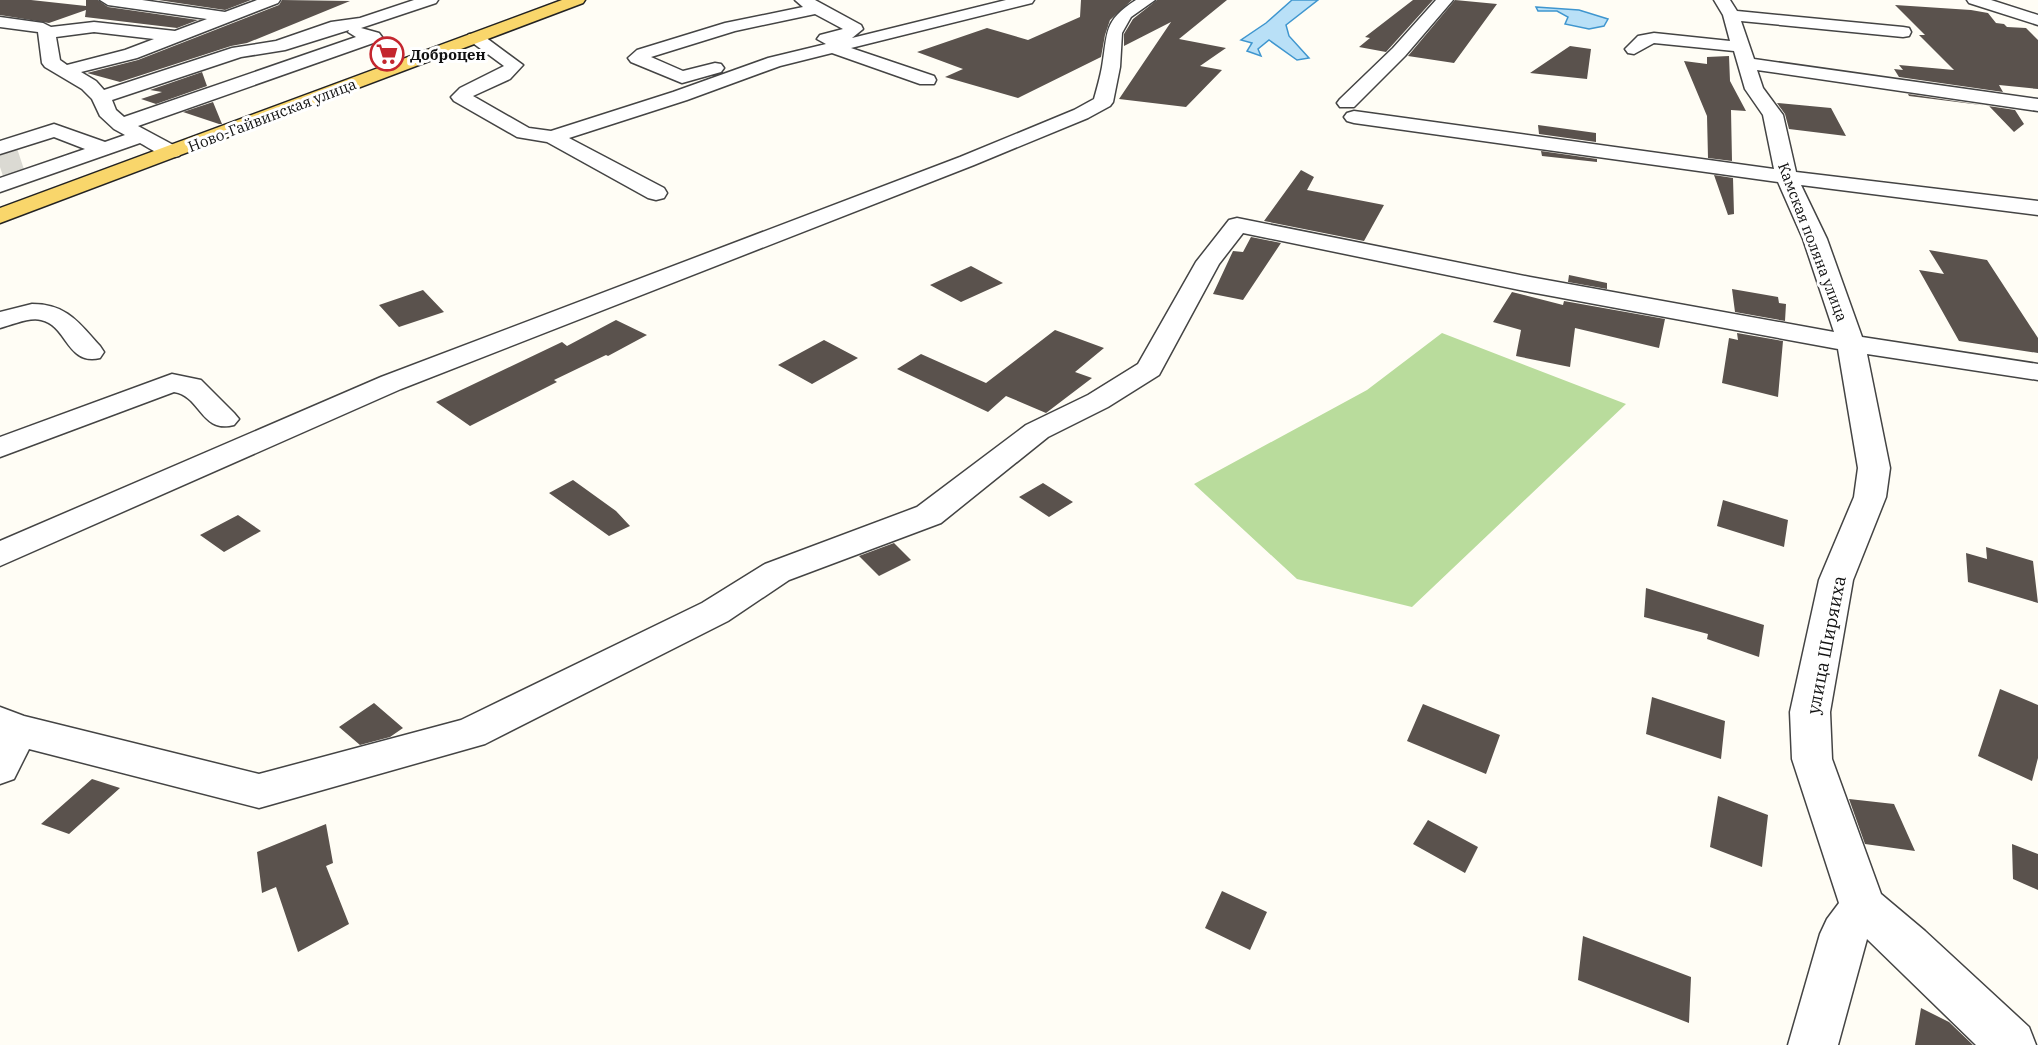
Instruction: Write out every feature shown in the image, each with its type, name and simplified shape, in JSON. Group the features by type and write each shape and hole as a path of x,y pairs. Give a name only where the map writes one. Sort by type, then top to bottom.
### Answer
{"main road":[{"name":"Ново-Гайвинская улица","path":"0,216 576,0"}],"street":[{"path":"108,0 226,17"},
{"path":"65,71 131,54 272,0"},
{"path":"101,97 253,48 279,45 337,26 362,22 429,0"},
{"path":"803,0 819,8 855,29 846,34 756,55 688,77 675,75 637,58 643,54 730,27 819,8"},
{"path":"552,137 680,96 774,62 1026,0"},
{"path":"0,554 169,478 391,383 966,161 1081,114 1102,102 1111,67 1114,33 1125,14 1147,0"},
{"path":"1445,0 1351,110 1786,177 2038,208"},
{"path":"1975,0 2038,20"},
{"path":"1726,7 1903,32"},
{"name":"Камская поляна улица","path":"1726,7 1754,88 1773,115 1786,177 1815,239 1851,342 2038,372"},
{"path":"294,28 351,8"},
{"path":"26,25 55,14"},
{"path":"0,22 43,28 47,33 51,63 89,85 101,97 107,112 121,125 172,152"},
{"path":"121,125 373,38 337,26"},
{"path":"47,33 94,27 177,36"},
{"path":"475,38 514,65 507,73 469,90 461,97 524,133 552,137 656,193"},
{"path":"1634,49 1644,40 1654,38 1744,55 1790,72 2038,105"},
{"path":"279,45 320,58"},
{"path":"834,48 927,80"},
{"path":"173,74 220,90"},
{"path":"26,119 104,149"},
{"path":"0,148 54,130"},
{"path":"0,185 142,136"},
{"path":"24,159 80,140"},
{"path":"0,767 9,726 259,791 471,733 715,612 777,572 929,515 1037,431 1098,401 1149,369 1208,262 1237,225 1674,314 1851,342"},
{"path":"0,320 33,310 45,310 54,314 90,351"},
{"name":"улица Ширяиха","path":"1851,342 1874,468 1870,497 1836,580 1810,712 1812,759 1863,907"},
{"path":"0,448 172,383 191,386 224,419"},
{"path":"1813,1045 1843,934 1863,907 1908,946 2011,1045"}],"green space":[{"path":"1442,333 1626,404 1412,607 1297,579 1194,484 1367,390"}],"water":[{"path":"1292,0 1318,0 1286,25 1289,36 1309,58 1297,60 1269,40 1258,49 1261,56 1247,51 1252,43 1241,40 1266,23"},
{"path":"1536,7 1579,10 1608,19 1604,26 1589,29 1565,24 1568,17 1557,11 1538,11"}],"building":[{"path":"0,0 31,0 86,6 86,0 98,0 108,7 198,20 177,28 85,17 86,10 49,23 0,15"},
{"path":"158,0 251,0 225,10"},
{"path":"282,0 350,1 247,43 231,46 120,82 87,73 138,60 279,5"},
{"path":"1081,0 1132,0 1110,20 1101,57 1018,98 945,77 963,69 917,52 987,28 1028,40 1080,17"},
{"path":"1157,0 1227,0 1179,39 1226,48 1200,66 1222,70 1186,107 1119,99 1171,22 1124,46 1124,34 1133,19"},
{"path":"1413,0 1433,0 1386,52 1359,47 1370,38 1365,37"},
{"path":"1455,0 1497,4 1454,63 1408,56"},
{"path":"1895,5 1971,10 1988,13 1996,23 2007,27 2026,28 2038,40 2038,89 1999,85 2003,92 1899,77 1894,69 1903,70 1899,65 1954,70 1919,35 1925,35"},
{"path":"1570,46 1591,49 1587,79 1530,73"},
{"path":"1729,56 1730,81 1746,111 1731,110 1732,161 1708,158 1707,116 1684,61 1707,64 1707,57"},
{"path":"202,72 207,86 156,104 141,99 162,92 150,90"},
{"path":"1908,94 1984,105 1909,96"},
{"path":"213,102 222,124 183,112"},
{"path":"1777,103 1831,108 1846,136 1789,129 1785,114"},
{"path":"1989,106 2015,110 2024,124 2014,132"},
{"path":"1538,125 1596,133 1596,142 1539,134"},
{"path":"1541,151 1597,159 1597,162 1542,156"},
{"path":"1301,170 1314,177 1307,190 1384,205 1364,241 1264,221"},
{"path":"1714,175 1733,178 1734,214 1728,215"},
{"path":"1251,237 1281,243 1243,300 1213,294 1233,251 1243,252"},
{"path":"1929,250 1987,260 2038,338 2038,353 1959,341 1919,270 1944,274"},
{"path":"971,266 1003,283 961,302 930,285"},
{"path":"1569,275 1607,283 1607,289 1568,282"},
{"path":"1732,289 1778,297 1779,303 1786,304 1785,321 1735,312"},
{"path":"423,290 444,312 399,327 379,305"},
{"path":"1512,292 1563,305 1564,301 1665,319 1659,348 1575,328 1570,367 1516,356 1521,330 1493,322"},
{"path":"616,320 647,335 608,356 554,380 557,382 470,426 436,402 562,342 567,346"},
{"path":"1055,330 1104,348 1075,372 1092,378 1046,413 1006,396 988,412 897,369 921,354 986,383"},
{"path":"1737,333 1783,341 1778,397 1722,383 1729,338 1738,340"},
{"path":"824,340 858,358 812,384 778,365"},
{"path":"573,480 616,511 630,526 609,536 549,493"},
{"path":"1043,483 1073,502 1049,517 1019,497"},
{"path":"1723,500 1788,520 1784,547 1717,526"},
{"path":"238,515 261,531 224,552 200,535"},
{"path":"894,543 911,560 879,576 859,556"},
{"path":"1986,547 2033,561 2038,603 1968,582 1966,553 1987,559"},
{"path":"1646,588 1764,625 1759,657 1707,639 1708,634 1644,617"},
{"path":"2000,689 2038,705 2038,758 2032,781 1978,756"},
{"path":"1652,697 1725,721 1721,759 1646,734"},
{"path":"374,703 403,728 390,737 360,745 339,727"},
{"path":"1423,704 1500,735 1486,774 1407,741"},
{"path":"92,779 120,788 69,834 41,824"},
{"path":"1718,796 1768,815 1762,867 1710,847"},
{"path":"1849,799 1894,804 1915,851 1865,844"},
{"path":"1428,820 1478,847 1465,873 1413,844"},
{"path":"326,824 333,863 326,866 349,924 298,952 276,887 262,893 257,852"},
{"path":"2012,844 2038,854 2038,890 2013,879"},
{"path":"1222,891 1267,912 1250,950 1205,928"},
{"path":"1583,936 1691,977 1689,1023 1578,980"},
{"path":"1921,1008 1949,1022 1973,1045 1915,1045"}],"tunnel":[{"path":"0,167 24,159"}],"place":[{"name":"Доброцен","path":"387,54"}]}
